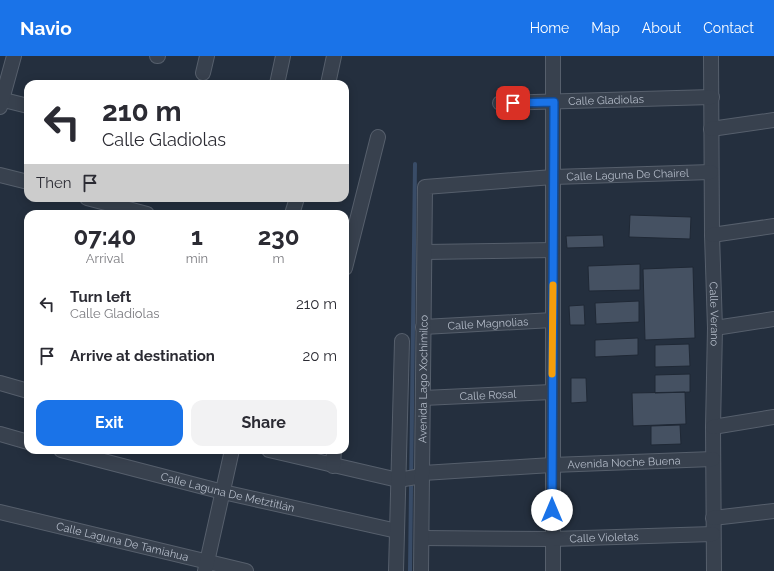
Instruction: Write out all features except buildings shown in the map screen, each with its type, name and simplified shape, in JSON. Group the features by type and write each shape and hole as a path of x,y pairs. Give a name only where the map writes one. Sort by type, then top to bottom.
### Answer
{"street":[{"path":"14,56 1,102 24,105"},
{"path":"203,73 207,56"},
{"path":"278,80 283,56"},
{"path":"329,80 334,56"},
{"path":"553,56 553,571"},
{"name":"Calle Verano","path":"711,56 711,172 715,328 713,427 714,571"},
{"name":"Calle Gladiolas","path":"500,103 712,97"},
{"path":"711,129 774,120"},
{"path":"349,252 378,137"},
{"name":"Calle Laguna De Chairel","path":"425,187 553,177 711,172"},
{"path":"0,175 24,181"},
{"name":"Avenida Lago Xochimilco","path":"396,571 397,531 411,477 424,398 423,327 425,187"},
{"path":"102,202 132,210"},
{"path":"712,235 774,226"},
{"path":"425,252 554,250"},
{"path":"715,328 774,319"},
{"name":"Calle Magnolias","path":"423,327 553,320"},
{"name":"Avenida Lago Xochimilco","path":"402,341 411,477 422,538 421,571"},
{"path":"0,384 24,389"},
{"name":"Calle Rosal","path":"424,398 552,392"},
{"path":"713,427 774,417"},
{"path":"0,434 24,441"},
{"name":"Calle Laguna De Metztitlán","path":"76,454 223,492 397,531"},
{"path":"206,566 231,454"},
{"name":"Avenida Noche Buena","path":"285,454 333,466 411,477 552,465 713,458"},
{"path":"333,466 334,454"},
{"path":"713,518 774,511"},
{"name":"Calle Laguna De Tamiahua","path":"0,512 206,566 246,571"},
{"name":"Calle Violetas","path":"422,538 552,539 714,534"}],"waterway":[{"path":"410,571 415,164"}],"slow traffic":[{"path":"552,374 553,285"}],"route":[{"path":"513,103 554,102 552,510"}]}
